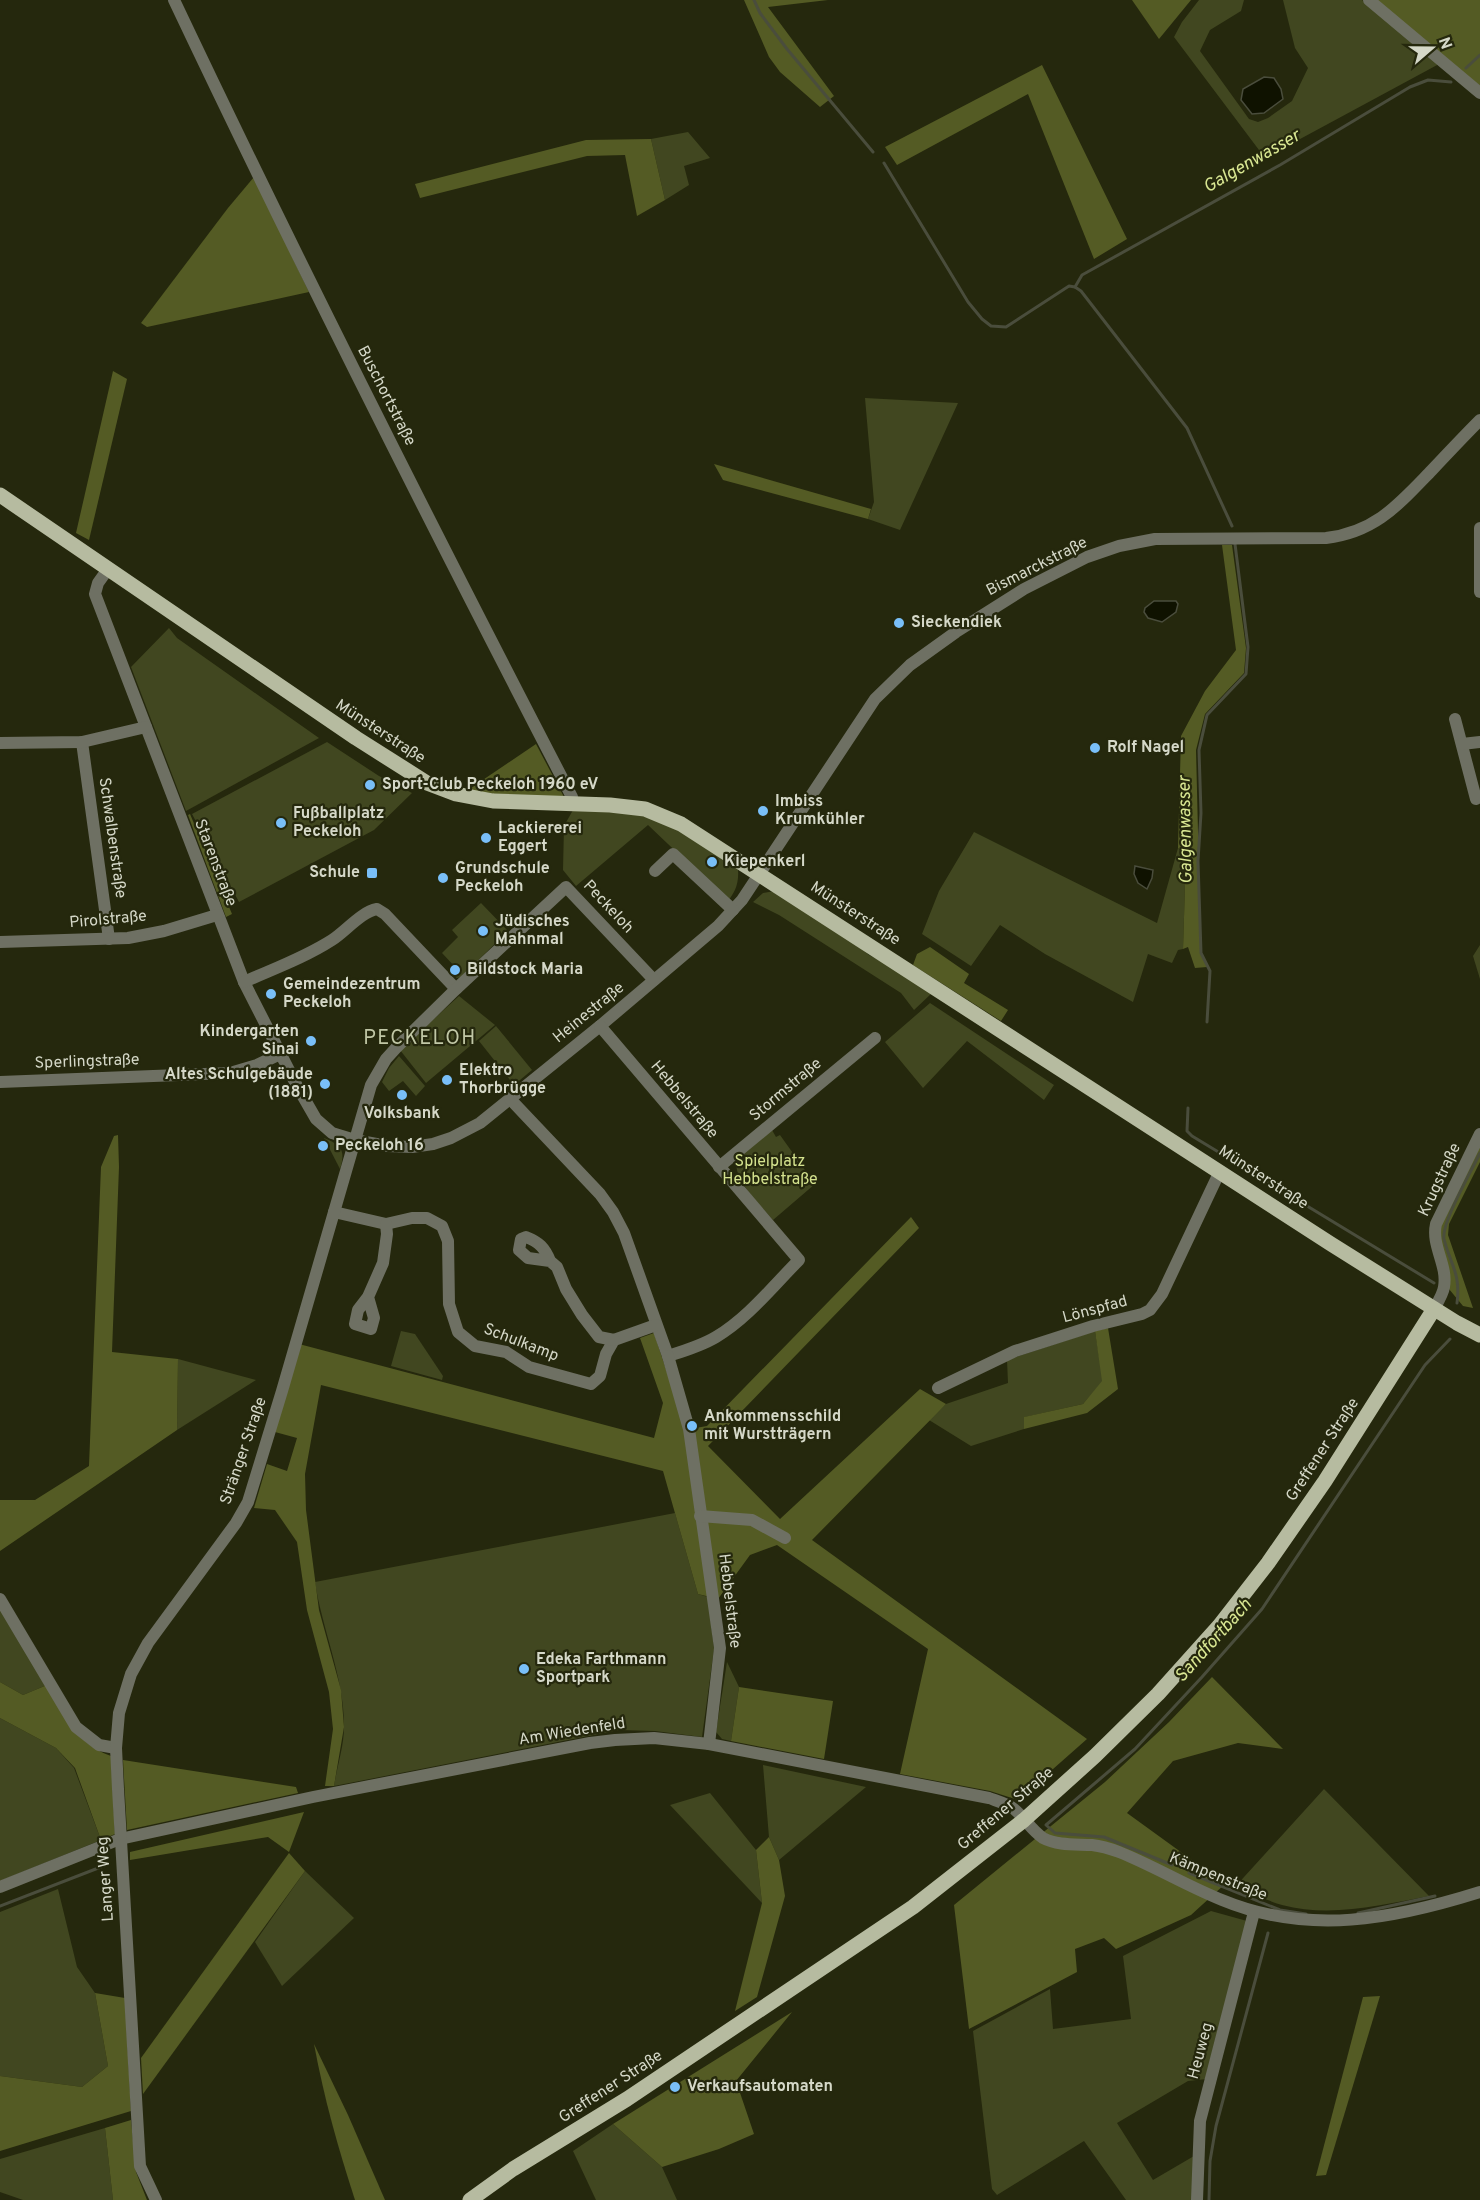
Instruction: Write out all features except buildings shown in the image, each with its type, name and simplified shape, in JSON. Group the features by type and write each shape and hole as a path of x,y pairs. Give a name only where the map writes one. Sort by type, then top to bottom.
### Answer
{"main road":[{"name":"Münsterstraße","path":"0,495 356,738 427,783 471,798 493,801 635,807 658,813 687,827 1220,1171 1480,1335"},
{"name":"Greffener Straße","path":"470,2200 513,2169 627,2099 913,1907 1024,1820 1110,1743 1219,1626 1268,1563 1325,1481 1434,1308"}],"street":[{"name":"Buschortstraße","path":"174,0 300,262 572,797 571,804"},
{"path":"1369,0 1480,93"},
{"name":"Bismarckstraße","path":"759,873 876,699 910,665 996,606 1087,557 1119,546 1155,539 1326,538 1357,531 1376,522 1396,507 1480,420"},
{"path":"1480,528 1480,592"},
{"name":"Starenstraße","path":"108,569 98,583 95,594 244,982 316,1119 332,1133 355,1140"},
{"path":"1455,719 1476,799"},
{"path":"0,744 82,742 146,727"},
{"name":"Schwalbenstraße","path":"82,742 109,939"},
{"path":"1462,744 1480,742"},
{"path":"655,871 673,854 733,910"},
{"name":"Heinestraße","path":"355,1140 387,1146 412,1147 433,1144 467,1131 510,1099 708,936 733,910 759,873"},
{"name":"Peckeloh","path":"355,1140 371,1085 386,1059 456,989 566,887 654,980"},
{"path":"244,982 330,941 369,911 381,909 456,989"},
{"name":"Pirolstraße","path":"0,942 128,938 164,931 217,915"},
{"name":"Hebbelstraße","path":"600,1026 799,1260 746,1315 716,1337 668,1356"},
{"name":"Stormstraße","path":"719,1167 875,1038"},
{"name":"Sperlingstraße","path":"0,1082 230,1073 257,1065 280,1054"},
{"name":"Hebbelstraße","path":"510,1099 600,1194 613,1212 624,1233 668,1356 689,1429 720,1648 709,1744"},
{"name":"Krugstraße","path":"1434,1308 1444,1288 1445,1276 1434,1239 1436,1224 1480,1134"},
{"name":"Stränger Straße","path":"116,1748 119,1713 131,1674 148,1643 248,1502 355,1140"},
{"name":"Lönspfad","path":"938,1388 1015,1351 1150,1310 1162,1294 1220,1171"},
{"name":"Schulkamp","path":"334,1212 386,1224 412,1218 427,1218 442,1226 448,1241 449,1304 458,1332 475,1346 506,1352 529,1367 591,1384 600,1376 606,1354 614,1340"},
{"path":"368,1297 383,1263 386,1224"},
{"path":"550,1261 557,1267 582,1316 599,1337 614,1340 656,1325"},
{"path":"700,1516 752,1520 785,1538"},
{"path":"0,1599 76,1727 99,1745 116,1748"},
{"name":"Am Wiedenfeld","path":"120,1839 313,1797 590,1743 654,1738 709,1744 989,1798 1013,1808 1024,1820"},
{"name":"Langer Weg","path":"116,1748 140,2166 156,2200"},
{"name":"Kämpenstraße","path":"1024,1820 1045,1839 1066,1845 1095,1845 1119,1852 1221,1900 1254,1912 1282,1918 1314,1921 1364,1920 1407,1913 1480,1892"},
{"path":"0,1887 120,1839"},
{"name":"Heuweg","path":"1197,2200 1200,2121 1254,1912"}],"green space":[{"path":"744,0 828,0 768,7 834,96 820,107 780,72 769,57"},
{"path":"1132,0 1191,0 1159,39"},
{"path":"1199,0 1244,0 1241,11 1210,30 1200,51 1249,119 1258,122 1268,118 1292,101 1308,68 1295,48 1283,0 1362,0 1439,64 1265,158 1174,37"},
{"path":"1376,0 1480,0 1480,86"},
{"path":"1042,65 1127,239 1094,259 1028,94 897,165 885,147"},
{"path":"688,132 710,158 684,166 689,185 665,200 651,139"},
{"path":"651,139 665,200 637,216 625,155 587,156 420,198 415,184 586,140"},
{"path":"254,177 309,292 147,327 141,323 228,208"},
{"path":"113,371 127,379 89,540 76,533"},
{"path":"865,398 958,403 900,530 868,519 874,502"},
{"path":"714,464 871,509 868,519 723,480"},
{"path":"1222,545 1232,545 1246,648 1244,673 1205,714 1196,750 1201,954 1207,967 1195,968 1188,947 1183,949 1186,854 1178,848 1181,736 1205,691 1236,650"},
{"path":"169,628 177,638 319,738 186,811 131,667"},
{"name":"Fußballplatz Peckeloh","path":"327,742 379,776 412,793 374,830 239,902 192,814"},
{"path":"536,744 564,797 465,792"},
{"path":"573,810 643,814 661,819 738,869 733,894 728,901 648,825 576,886 563,870 564,826"},
{"path":"190,814 232,914 226,917 188,815"},
{"path":"974,832 1157,923 1178,848 1186,854 1183,949 1178,950 1172,963 1148,954 1133,1002 1045,954 1000,925 971,966 922,934 939,891"},
{"path":"775,891 842,933 869,955 898,970 932,993 914,1010 901,993 779,915 753,902 763,893"},
{"path":"481,903 508,931 461,977 457,978 452,974 457,969 442,953 458,937 452,930"},
{"path":"1480,945 1480,979 1473,956"},
{"path":"930,947 969,974 964,983 1008,1010 1001,1021 913,965 917,954"},
{"path":"459,996 495,1025 426,1083 400,1050"},
{"path":"930,1003 1054,1085 1044,1100 967,1041 923,1088 885,1042"},
{"path":"496,1026 532,1070 514,1085 479,1041"},
{"path":"399,1056 425,1086 416,1096 403,1081 389,1091 382,1082 389,1068"},
{"name":"Spielplatz Hebbelstraße","path":"772,1130 776,1137 780,1135 815,1184 773,1220 747,1190 738,1173 737,1165 739,1158 746,1150"},
{"path":"118,1135 119,1167 112,1352 178,1359 177,1430 0,1551 0,1500 35,1500 89,1466 101,1167 114,1136"},
{"path":"324,1138 341,1149 340,1169"},
{"path":"1480,1146 1480,1162 1449,1224 1448,1235 1473,1308 1463,1306 1449,1289 1439,1230"},
{"path":"911,1217 919,1228 708,1446 780,1519 920,1389 946,1404 812,1540 1087,1739 1018,1800 990,1791 900,1774 928,1649 777,1545 750,1555 718,1599 698,1594 663,1471 321,1385 305,1474 306,1510 319,1610 341,1690 344,1727 334,1786 325,1786 333,1729 329,1692 307,1610 297,1542 275,1510 254,1508 267,1464 287,1471 297,1438 275,1432 299,1344 654,1438 663,1403 640,1338 654,1333 684,1430 707,1426"},
{"path":"1108,1328 1118,1389 1087,1413 1024,1429 1024,1417 1083,1404 1102,1381 1095,1331"},
{"path":"401,1331 415,1334 443,1376 442,1380 391,1366"},
{"path":"1095,1331 1103,1381 1083,1404 1025,1417 1024,1429 971,1446 929,1420 946,1404 1008,1383 1007,1360"},
{"path":"178,1359 256,1380 177,1430"},
{"name":"Edeka Farthmann Sportpark","path":"675,1513 698,1594 708,1597 714,1649 702,1737 655,1731 619,1730 334,1786 343,1742 343,1709 341,1691 315,1582"},
{"path":"0,1607 47,1685 23,1695 0,1682"},
{"path":"727,1662 739,1687 731,1741 722,1739 716,1732"},
{"path":"1212,1677 1283,1749 1238,1743 1173,1761 1127,1813 1225,1884 1191,1915 1116,1949 1104,1938 1075,1949 1077,1972 969,2029 954,1905 1105,1782 1169,1722"},
{"path":"0,1682 23,1695 47,1685 80,1736 99,1751 111,1756 115,1834 101,1840 75,1768 56,1748 0,1718"},
{"path":"739,1687 833,1701 824,1759 731,1741"},
{"path":"0,1718 56,1748 74,1768 101,1840 0,1881"},
{"path":"123,1760 296,1787 298,1793 127,1830"},
{"path":"763,1765 866,1787 779,1860 769,1837"},
{"path":"1324,1789 1429,1896 1356,1909 1319,1910 1282,1905 1234,1888"},
{"path":"710,1793 756,1850 762,1903 670,1805"},
{"path":"304,1812 289,1852 268,1837 130,1860 130,1852"},
{"path":"769,1837 779,1860 785,1896 757,1997 735,2011 762,1903 756,1850"},
{"path":"289,1853 305,1871 143,2094 141,2058"},
{"path":"305,1871 354,1918 282,1986 255,1942"},
{"path":"58,1889 77,1967 95,1993 108,2066 82,2087 0,2076 0,1912"},
{"path":"1211,1911 1247,1921 1207,2079 1188,2081 1117,2123 1153,2180 1194,2156 1193,2200 1126,2200 1084,2141 997,2195 992,2189 973,2031 1050,1989 1053,2029 1131,2019 1123,1956"},
{"path":"95,1993 125,1998 131,2111 0,2151 0,2076 82,2087 108,2066"},
{"path":"1380,1996 1326,2175 1316,2176 1363,1997"},
{"path":"792,2012 736,2081 754,2134 719,2149 662,2167 613,2124"},
{"path":"314,2044 385,2200 355,2200 332,2123"},
{"path":"131,2120 136,2172 147,2200 113,2200 105,2128"},
{"path":"613,2124 662,2167 677,2200 596,2200 573,2151"},
{"path":"105,2128 113,2200 23,2200 0,2192 0,2159"}],"shaded area":[{"path":"1264,77 1274,78 1281,89 1283,99 1264,113 1252,114 1241,100 1243,89"},
{"path":"1154,601 1176,601 1178,604 1176,612 1162,622 1148,618 1144,612 1145,608"},
{"path":"1135,866 1153,870 1147,889 1138,883 1134,874"}],"waterway":[{"name":"Galgenwasser","path":"754,0 760,13 787,49 873,152"},
{"name":"Galgenwasser","path":"1466,68 1480,55"},
{"name":"Galgenwasser","path":"1075,287 1082,275 1280,165 1410,87 1428,80 1451,82"},
{"name":"Galgenwasser","path":"884,163 968,302 991,326 1006,327 1069,286 1081,291 1187,428 1232,526"},
{"name":"Galgenwasser","path":"1207,1022 1210,971 1201,953 1198,861 1201,813 1199,750 1207,715 1246,674 1248,647 1235,544"},
{"name":"Galgenwasser","path":"1188,1108 1187,1131 1192,1136 1434,1283"},
{"name":"Sandfortbach","path":"1457,1303 1458,1284 1444,1239 1444,1231 1452,1209 1480,1153"},
{"name":"Sandfortbach","path":"1172,1865 1104,1837 1055,1833 1046,1825 1135,1749 1262,1609 1425,1365 1450,1339"},
{"path":"0,1906 106,1865"},
{"name":"Sandfortbach","path":"1189,1873 1280,1910 1306,1914"},
{"path":"1358,1913 1435,1896"},
{"name":"Sandfortbach","path":"1209,2200 1210,2161 1216,2126 1268,1933"}],"place":[{"name":"Sieckendiek","path":"899,623"},
{"name":"Rolf Nagel","path":"1095,748"},
{"name":"Sport-Club Peckeloh 1960 eV","path":"370,785"},
{"name":"Imbiss Krumkühler","path":"763,811"},
{"name":"Fußballplatz Peckeloh","path":"281,823"},
{"name":"Lackiererei Eggert","path":"486,838"},
{"name":"Kiepenkerl","path":"712,862"},
{"name":"Schule","path":"372,873"},
{"name":"Grundschule Peckeloh","path":"443,878"},
{"name":"Jüdisches Mahnmal","path":"483,931"},
{"name":"Bildstock Maria","path":"455,970"},
{"name":"Gemeindezentrum Peckeloh","path":"271,994"},
{"name":"Kindergarten Sinai","path":"311,1041"},
{"name":"Elektro Thorbrügge","path":"447,1080"},
{"name":"Altes Schulgebäude (1881)","path":"325,1084"},
{"name":"Volksbank","path":"402,1095"},
{"name":"Peckeloh 16","path":"323,1146"},
{"name":"Ankommensschild mit Wurstträgern","path":"692,1426"},
{"name":"Edeka Farthmann Sportpark","path":"524,1669"},
{"name":"Verkaufsautomaten","path":"675,2087"}],"district":[{"name":"PECKELOH","path":"420,1039"}]}
